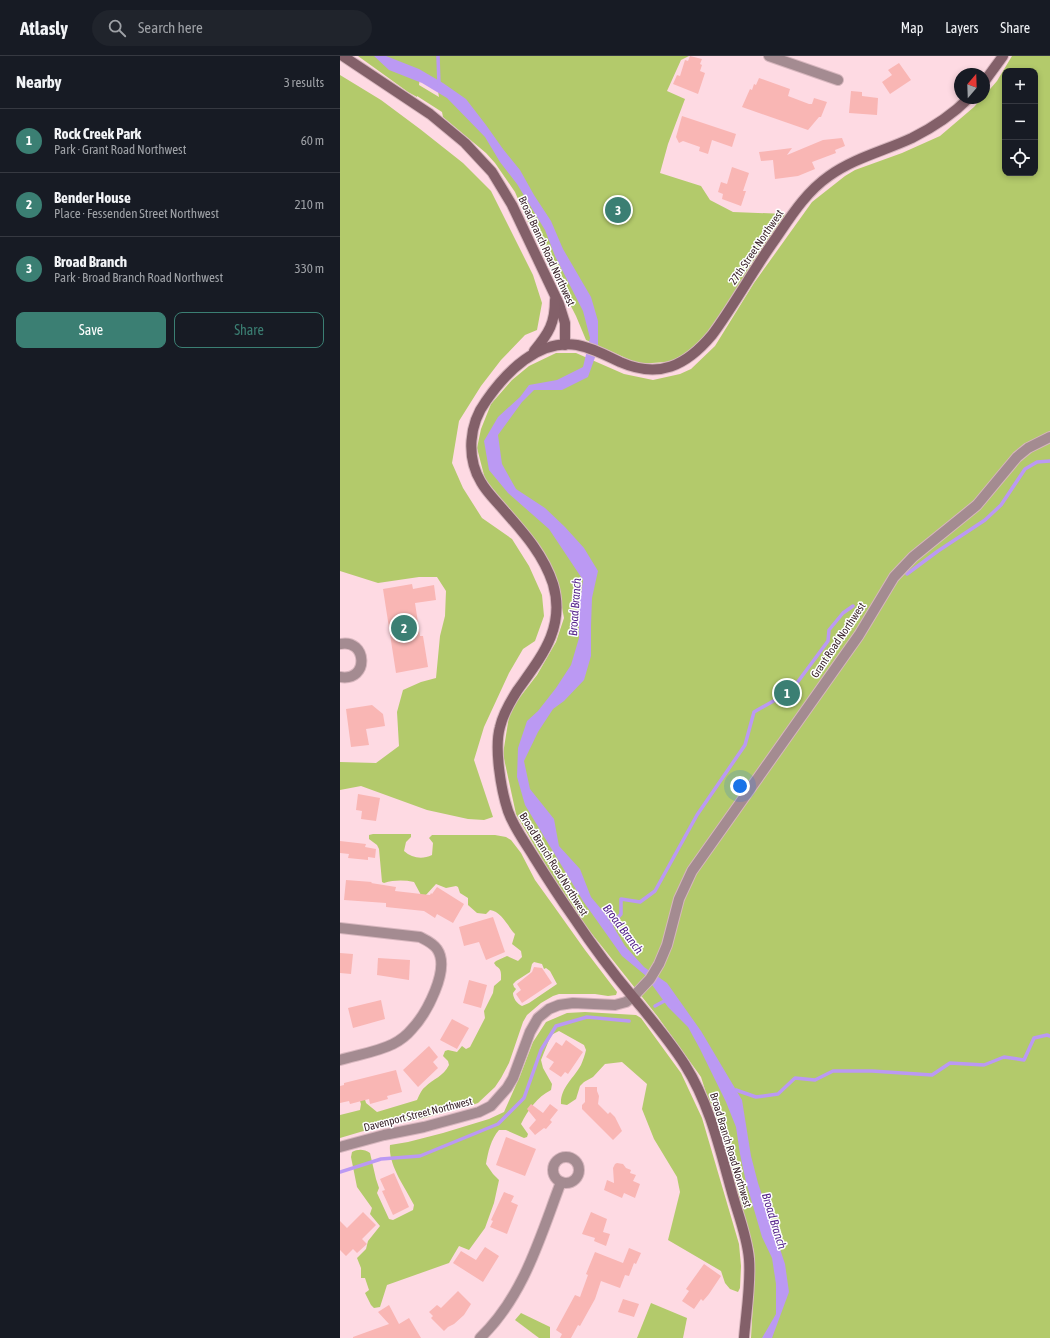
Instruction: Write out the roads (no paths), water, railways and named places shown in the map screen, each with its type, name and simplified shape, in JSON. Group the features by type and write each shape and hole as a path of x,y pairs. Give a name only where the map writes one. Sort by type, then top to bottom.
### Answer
{"main road":[{"name":"Broad Branch Road Northwest","path":"343,56 430,114 462,140 485,164 499,181 507,195 562,310 565,323 565,344 546,348 531,356 505,378 487,399 476,419 471,443 473,460 478,477 485,489 535,547 552,581 556,602 556,622 550,640 510,704 502,721 498,737 498,758 507,806 516,828 568,910 600,955 685,1065 701,1094 711,1120 748,1252 749,1276 744,1338"},
{"path":"990,74 1003,56"},
{"name":"27th Street Northwest","path":"565,344 585,348 631,366 650,370 673,366 687,358 699,349 712,335 787,221 815,188 828,177 850,163 908,140 927,129 962,104"},
{"path":"531,356 544,339 552,325 555,314 556,296"}],"street":[{"path":"769,56 838,80"},
{"name":"Grant Road Northwest","path":"633,997 647,983 656,970 665,952 681,894 692,871 858,635 894,577 913,557 977,506 1014,460 1028,448 1050,437"},
{"path":"340,644 348,644 353,646 361,654 362,665 356,674 345,678 340,677"},
{"path":"340,928 420,937 429,942 438,950 442,964 441,976 436,990 422,1016 412,1030 392,1044 340,1060"},
{"name":"Davenport Street Northwest","path":"340,1147 384,1135 424,1127 479,1112 491,1106 507,1088 513,1078 530,1032 538,1018 548,1009 559,1005 573,1003 616,1005 626,1002 633,997"},
{"path":"480,1338 502,1313 521,1282 531,1261 561,1182"}],"waterway":[{"path":"438,56 439,85"},
{"path":"907,574 938,551 985,520 1001,505 1025,469 1037,462 1050,461"},
{"path":"608,929 621,914 621,899 640,902 655,891 697,815 745,745 754,712 791,691 828,641 829,630 843,613 853,606"},
{"path":"655,1006 668,999"},
{"path":"340,1172 381,1159 420,1156 498,1124 524,1098 541,1050 556,1026 587,1017 629,1021"},
{"path":"732,1093 736,1090 756,1097 778,1094 795,1078 815,1080 833,1071 872,1071 932,1075 950,1063 984,1065 1004,1057 1024,1060 1034,1038 1047,1035 1050,1036"}],"place":[{"name":"Broad Branch","path":"618,210"},
{"name":"Bender House","path":"404,628"},
{"name":"Rock Creek Park","path":"787,693"}]}
